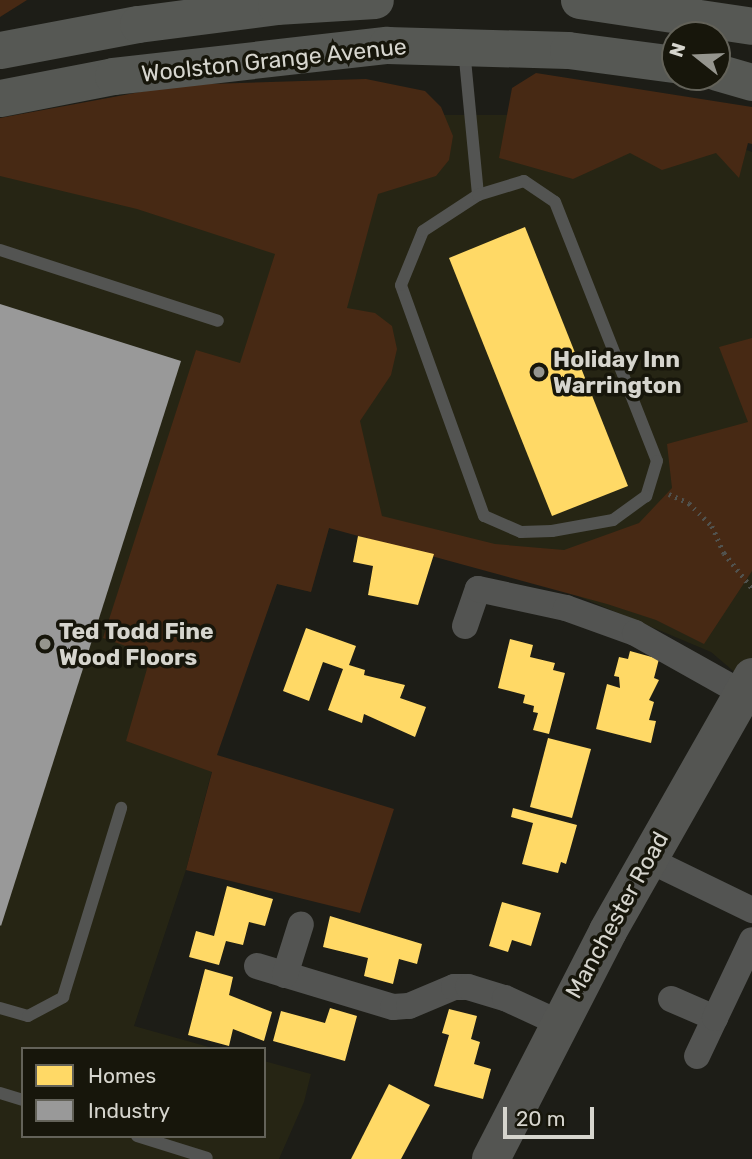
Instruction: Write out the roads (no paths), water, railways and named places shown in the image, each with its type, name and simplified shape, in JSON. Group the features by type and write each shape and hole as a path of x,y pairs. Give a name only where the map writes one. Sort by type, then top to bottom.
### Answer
{"main road":[{"path":"0,50 138,24 276,6 375,0"},
{"path":"579,0 752,26"},
{"name":"Woolston Grange Avenue","path":"0,98 218,62 387,45 630,55 661,61"},
{"path":"731,76 752,82"},
{"name":"Manchester Road","path":"491,1159 559,1023 647,859 747,685"}],"street":[{"path":"465,626 478,590 566,608 635,633 747,685"},
{"path":"647,859 752,910"},
{"path":"285,975 301,924"},
{"path":"697,1056 752,940"},
{"path":"257,967 393,1007 409,1006 454,986 468,987 505,998 559,1023"},
{"path":"671,999 715,1018"}],"lane":[{"path":"463,47 478,195"},
{"path":"524,181 555,202 657,461 646,496 613,520 521,532 484,516 401,285 423,231 478,195 524,181"},
{"path":"0,250 218,321"},
{"path":"0,1008 28,1016 63,997 121,808"},
{"path":"0,1093 21,1099"},
{"path":"143,1138 207,1158"}],"place":[{"name":"Holiday Inn Warrington","path":"539,372"},
{"name":"Ted Todd Fine Wood Floors","path":"45,644"}]}
